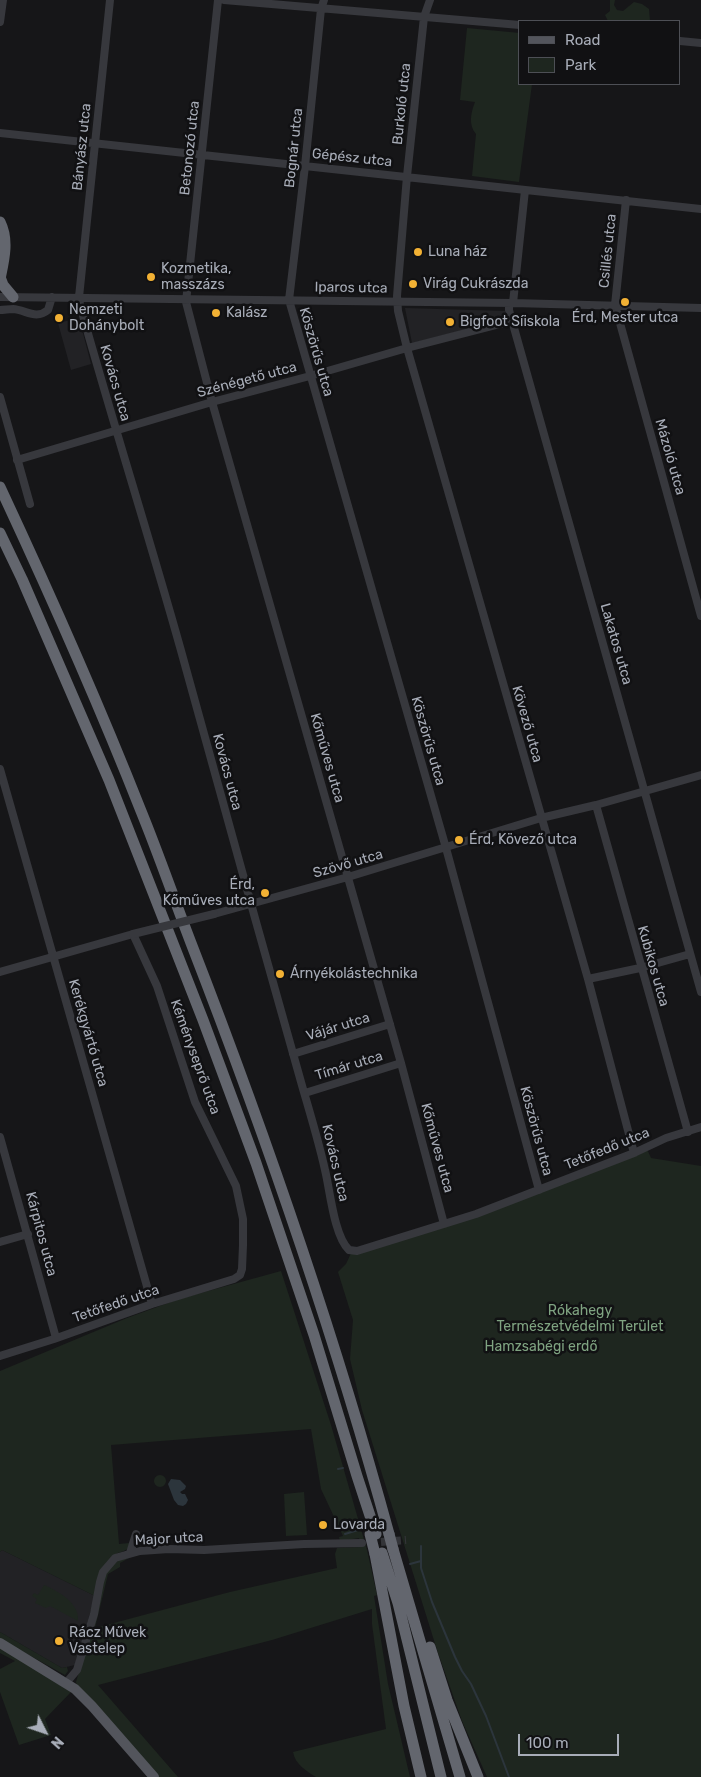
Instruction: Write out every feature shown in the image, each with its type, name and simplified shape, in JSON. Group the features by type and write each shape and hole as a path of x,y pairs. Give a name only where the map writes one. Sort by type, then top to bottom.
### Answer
{"highway":[{"path":"0,222 5,234 0,278 13,296"},
{"path":"0,487 85,676 127,776 220,1018 274,1166 316,1294 359,1426 389,1534 383,1552 404,1706 420,1774"},
{"path":"0,533 22,579 109,780 203,1020 256,1163 314,1335 373,1534 383,1552 398,1603 441,1777"},
{"path":"383,1552 397,1562 413,1590 447,1700 478,1777"},
{"path":"397,1562 460,1777"}],"main road":[{"path":"0,1643 66,1683 92,1706 154,1777"}],"street":[{"path":"0,22 3,0"},
{"name":"Bányász utca","path":"79,297 110,0"},
{"name":"Betonozó utca","path":"187,298 218,0"},
{"path":"224,0 518,26"},
{"name":"Bognár utca","path":"289,300 321,9 324,0"},
{"name":"Burkoló utca","path":"397,302 407,176 424,17 430,0"},
{"path":"681,41 701,43"},
{"name":"Gépész utca","path":"0,133 701,209"},
{"name":"Lakatos utca","path":"525,190 511,303 512,321 646,791 701,992"},
{"name":"Csillés utca","path":"615,305 626,200"},
{"name":"Iparos utca","path":"0,297 511,303 701,308"},
{"path":"0,310 14,309 33,315 42,314 48,310 52,297"},
{"name":"Kovács utca","path":"79,297 80,306 179,645 304,1093 325,1171 334,1217 343,1243 352,1251"},
{"name":"Kőműves utca","path":"187,298 187,306 212,402 390,1024 444,1224"},
{"name":"Köszörűs utca","path":"289,300 446,848 539,1190"},
{"name":"Kövező utca","path":"397,302 407,348 588,979 634,1153"},
{"name":"Mázoló utca","path":"615,305 701,616"},
{"name":"Szénégető utca","path":"17,460 212,402 512,321"},
{"path":"0,397 30,504"},
{"name":"Kerékgyártó utca","path":"0,769 152,1304"},
{"name":"Szövő utca","path":"0,972 133,934 250,905 446,848 541,818 596,805 701,775"},
{"name":"Kubikos utca","path":"596,805 640,968 688,1132"},
{"name":"Kéményseprő utca","path":"133,934 157,986 195,1102 236,1186 243,1218 242,1269 240,1275"},
{"path":"588,979 640,968 690,954"},
{"name":"Vájár utca","path":"293,1054 390,1024"},
{"name":"Tímár utca","path":"304,1093 401,1064"},
{"name":"Tetőfedő utca","path":"352,1251 444,1224 539,1190 634,1153 666,1138 701,1127"},
{"name":"Kárpitos utca","path":"0,1137 56,1338"},
{"path":"0,1242 28,1234"},
{"name":"Tetőfedő utca","path":"0,1356 152,1304 234,1279 240,1275"},
{"path":"130,1553 136,1534"},
{"name":"Major utca","path":"66,1683 77,1670 94,1614 104,1572 115,1558 130,1553 169,1549 204,1550 304,1544 362,1543"}],"shaded area":[{"name":"Bigfoot Síiskola","path":"405,308 505,311 506,319 412,343"},
{"path":"79,318 91,364 71,370 58,323"},
{"path":"171,1479 180,1480 186,1486 180,1492 185,1494 188,1500 183,1506 178,1505 174,1500 168,1484"},
{"path":"2,1550 95,1596 75,1665 62,1668 0,1632 0,1552"}],"green space":[{"path":"610,0 615,0 614,5 617,10 623,11 634,2 642,4 649,9 650,20 608,20 605,15 610,11"},
{"path":"467,28 518,33 518,85 532,85 519,182 472,176 476,134 472,127 471,118 475,102 460,100"},
{"name":"Hamzsabégi erdő","path":"646,1147 651,1158 701,1166 701,1777 487,1777 462,1721 437,1650 362,1410 350,1359 353,1320 338,1272 346,1264 352,1251 444,1224"},
{"path":"281,1271 331,1425 367,1550 377,1595 374,1596 388,1684 410,1777 316,1777 299,1764 293,1752 386,1729 372,1624 372,1609 272,1640 98,1685 178,1777 159,1777 101,1710 77,1687 76,1682 96,1614 104,1576 112,1563 117,1560 129,1558 120,1563 120,1567 108,1574 95,1628 230,1592 337,1568 335,1554 337,1548 361,1547 359,1538 340,1541 339,1537 343,1536 321,1489 311,1429 111,1445 119,1544 129,1543 131,1545 114,1555 106,1563 101,1573 95,1596 2,1550 0,1552 0,1371 127,1318 179,1299"},
{"path":"158,1475 162,1475 166,1481 162,1487 158,1487 154,1483 154,1479"},
{"path":"304,1492 307,1535 286,1536 284,1494"},
{"path":"44,1585 61,1594 72,1603 78,1615 78,1621 50,1606 46,1608 35,1603 37,1599 32,1596 34,1593 38,1595"},
{"path":"0,1632 62,1668 67,1667 68,1671 65,1675 0,1639"},
{"path":"0,1646 71,1692 45,1719 51,1735 19,1745 0,1692 0,1669 15,1661 0,1653"}],"waterway":[{"path":"338,1469 343,1468"},
{"path":"341,1530 361,1524"},
{"path":"345,1534 358,1530"},
{"path":"421,1546 421,1568 432,1602 455,1657 471,1684 486,1716 509,1777"},
{"path":"410,1564 421,1561"}],"tunnel":[{"path":"369,1543 406,1540"}],"place":[{"name":"Luna ház","path":"418,252"},
{"name":"Kozmetika, masszázs","path":"151,277"},
{"name":"Virág Cukrászda","path":"413,284"},
{"name":"Érd, Mester utca","path":"625,302"},
{"name":"Kalász","path":"216,313"},
{"name":"Nemzeti Dohánybolt","path":"59,318"},
{"name":"Bigfoot Síiskola","path":"450,322"},
{"name":"Érd, Kövező utca","path":"459,840"},
{"name":"Érd, Kőműves utca","path":"265,893"},
{"name":"Árnyékolástechnika","path":"280,974"},
{"name":"Lovarda","path":"323,1525"},
{"name":"Rácz Művek Vastelep","path":"59,1641"}],"park label":[{"name":"Rókahegy Természetvédelmi Terület","path":"580,1319"}]}
